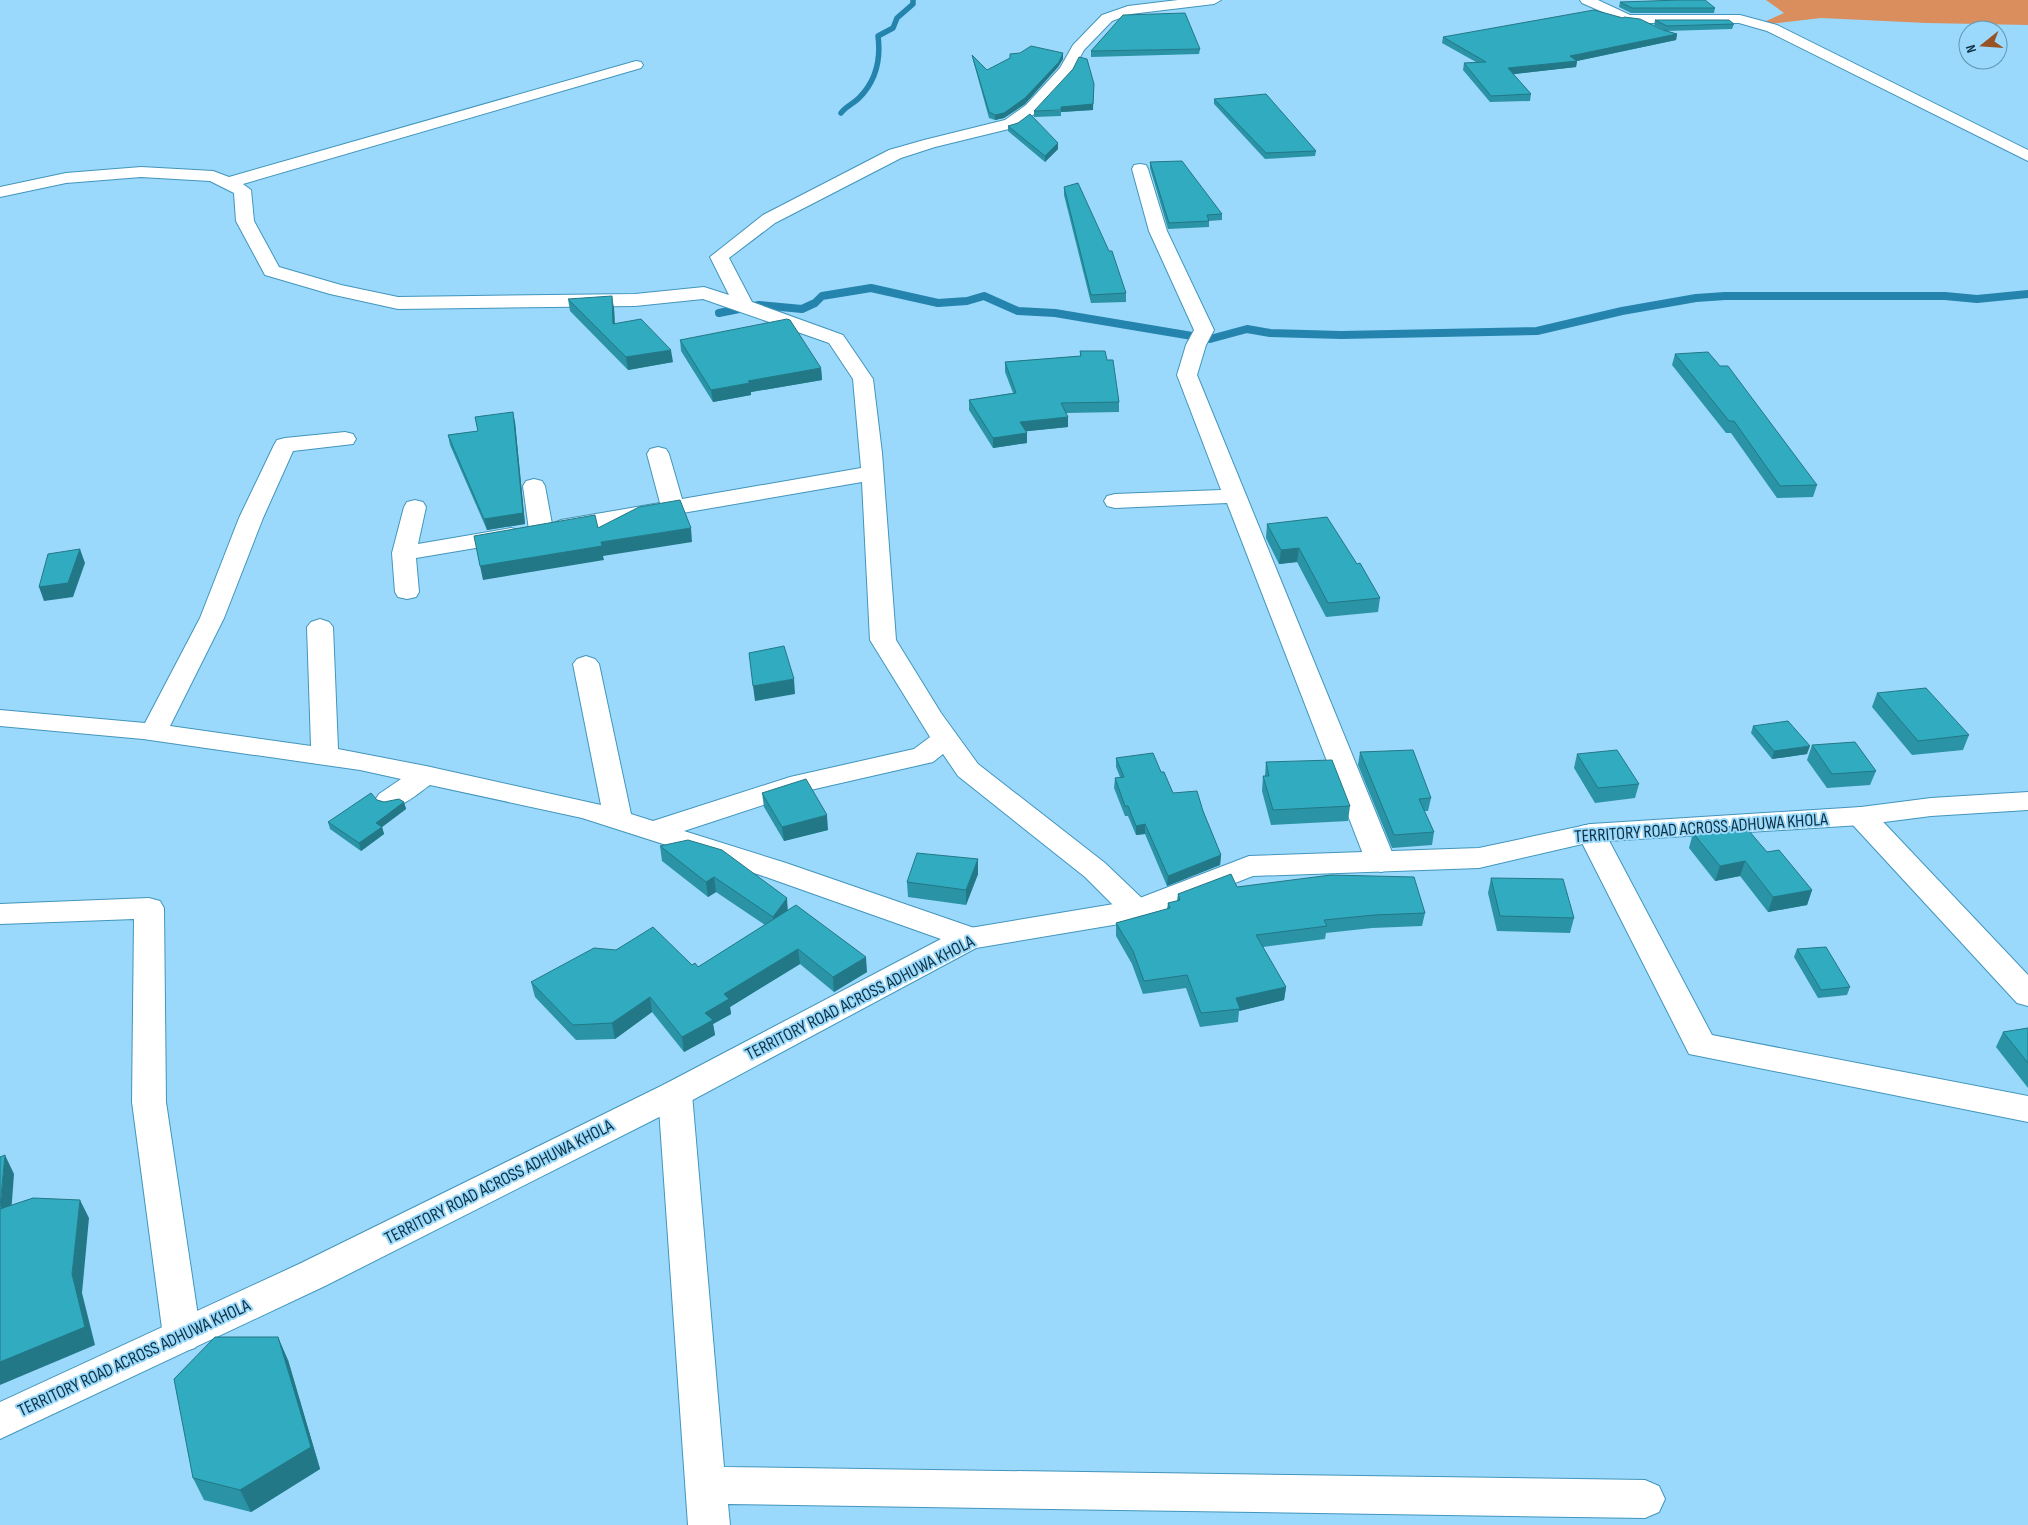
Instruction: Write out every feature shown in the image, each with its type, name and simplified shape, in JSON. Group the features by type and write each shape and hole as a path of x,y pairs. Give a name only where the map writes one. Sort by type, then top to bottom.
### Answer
{"street":[{"path":"744,306 719,258 769,220 837,182 895,154 930,143 1011,124 1032,108 1066,70 1078,48 1106,18 1128,10 1214,0"},
{"path":"1587,0 1628,19 1740,19 1772,28 2028,156"},
{"path":"227,183 636,65"},
{"path":"1140,169 1158,231 1204,330 1196,345 1187,375 1381,862"},
{"path":"0,192 66,178 141,172 213,176 242,190 245,221 272,271 336,290 398,303 494,300 635,300 704,293 789,321 836,339 863,379 872,473 883,640 929,716 968,770 1095,870 1137,911"},
{"path":"154,732 212,618 251,518 285,445 345,439"},
{"path":"658,454 673,507"},
{"path":"404,553 872,473"},
{"path":"534,486 541,530"},
{"path":"1115,501 1236,496"},
{"path":"407,592 404,553 415,507"},
{"path":"320,628 325,756"},
{"path":"586,664 618,820"},
{"path":"0,718 154,732 360,761 587,810 776,870 969,938"},
{"path":"653,831 800,783 923,756 945,739"},
{"path":"390,800 426,775"},
{"name":"TERRITORY ROAD ACROSS ADHUWA KHOLA","path":"0,1421 312,1275 675,1094 969,938 1137,911 1249,866 1479,858 1591,833 1861,816 1931,807 2028,801"},
{"path":"1861,816 2028,995"},
{"path":"1591,833 1700,1044 2028,1110"},
{"path":"0,914 149,908 149,1102 182,1336"},
{"path":"675,1094 709,1525"},
{"path":"707,1485 1645,1499"}],"shaded area":[{"path":"1766,0 2028,0 2028,25 2008,25 2008,20 1958,20 1958,24 1821,18 1769,24 1764,22 1784,13"}],"building":[{"path":"1705,0 1715,8 1632,8 1620,2"},
{"path":"1594,10 1623,18 1640,19 1663,30 1677,34 1570,56 1577,61 1508,68 1531,94 1491,96 1464,63 1486,62 1443,37"},
{"path":"1185,13 1200,49 1091,51 1123,15"},
{"path":"1655,20 1729,20 1734,24 1667,26"},
{"path":"1031,46 1063,53 1059,62 1025,98 1004,113 995,115 989,112 972,55 987,70 1010,58 1010,54 1020,53"},
{"path":"1079,57 1087,59 1094,84 1093,104 1061,107 1061,110 1034,111 1073,69"},
{"path":"1266,94 1316,151 1266,153 1214,99"},
{"path":"1030,114 1058,143 1045,156 1008,126 1018,123"},
{"path":"1182,161 1222,214 1207,215 1209,221 1169,223 1150,162"},
{"path":"1078,183 1109,251 1112,251 1126,293 1091,295 1064,187"},
{"path":"612,296 613,324 641,319 671,350 626,357 568,299"},
{"path":"787,319 790,320 821,368 748,381 750,383 711,390 680,340"},
{"path":"1080,351 1105,351 1107,360 1113,360 1119,402 1061,403 1068,417 1020,422 1027,433 993,438 969,400 1016,393 1005,362 1081,356"},
{"path":"1708,352 1720,366 1728,366 1817,485 1780,486 1734,421 1729,421 1675,354"},
{"path":"513,412 523,513 484,519 448,435 478,431 475,417"},
{"path":"680,500 691,528 601,542 602,546 480,566 474,536 595,515 598,528 639,507"},
{"path":"1327,517 1357,564 1360,563 1380,598 1328,603 1299,548 1281,550 1267,524"},
{"path":"80,549 68,583 39,587 48,554"},
{"path":"784,646 794,679 753,686 749,653"},
{"path":"1926,688 1969,735 1918,741 1877,693"},
{"path":"1788,721 1810,746 1774,751 1753,726"},
{"path":"1855,742 1876,771 1832,774 1812,745"},
{"path":"1413,750 1431,798 1419,799 1434,832 1394,835 1360,752"},
{"path":"1617,750 1639,784 1598,788 1577,754"},
{"path":"1153,753 1173,793 1197,791 1221,855 1168,876 1145,824 1136,826 1128,806 1125,806 1115,778 1124,777 1116,758"},
{"path":"1332,760 1350,806 1273,810 1263,776 1269,776 1266,762"},
{"path":"806,779 827,815 782,827 762,793"},
{"path":"371,793 377,800 384,802 399,799 404,802 376,823 382,827 359,843 328,822"},
{"path":"1743,824 1767,852 1779,850 1812,890 1773,897 1745,861 1720,866 1693,833"},
{"path":"688,840 722,850 787,898 773,917 714,877 706,882 660,846"},
{"path":"917,853 978,859 966,890 907,882"},
{"path":"1231,874 1237,887 1331,875 1414,877 1425,913 1374,915 1324,920 1327,926 1256,935 1286,987 1236,998 1240,1009 1201,1013 1187,975 1144,981 1133,951 1116,923 1170,908 1168,903 1180,900 1178,894"},
{"path":"1491,878 1563,879 1574,918 1500,916"},
{"path":"796,905 866,957 833,977 798,949 724,994 729,999 705,1013 713,1020 682,1037 650,997 612,1023 573,1025 531,982 594,948 616,950 653,927 692,965 695,963 698,967"},
{"path":"1826,947 1850,987 1821,990 1797,949"},
{"path":"2028,1028 2028,1063 2003,1032"},
{"path":"5,1155 0,1207 0,1157"},
{"path":"33,1198 80,1200 72,1274 85,1327 0,1362 0,1209"},
{"path":"215,1337 278,1337 311,1447 240,1490 193,1478 174,1379"}],"waterway":[{"path":"841,113 859,98 870,84 878,61 878,36 893,28 897,18 913,4 913,0"},
{"path":"719,313 759,305 802,309 815,303 822,296 871,288 938,303 967,301 984,296 1018,311 1055,313 1210,339 1247,329 1270,333 1341,335 1537,331 1622,311 1696,298 1725,296 1945,296 1977,299 2028,294"}]}
